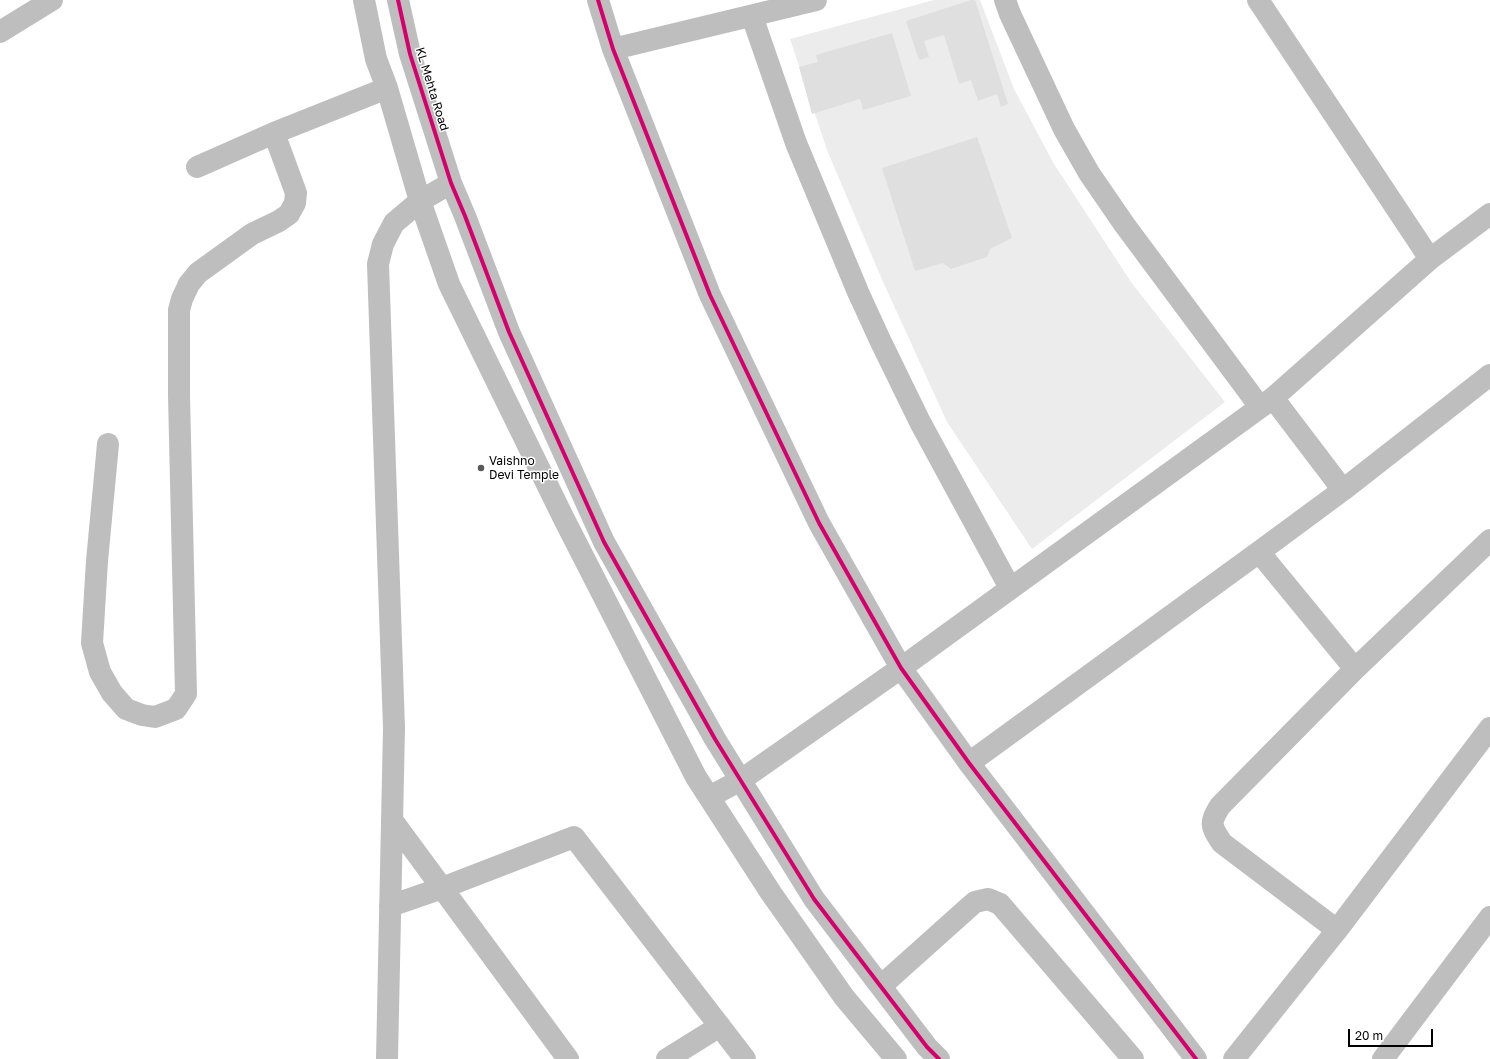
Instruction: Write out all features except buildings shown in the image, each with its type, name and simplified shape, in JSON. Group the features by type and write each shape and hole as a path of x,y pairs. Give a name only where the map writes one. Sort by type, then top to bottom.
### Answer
{"street":[{"path":"0,32 52,0"},
{"path":"364,0 376,59 420,201 449,284 564,519 696,777 771,893 844,997 896,1059"},
{"name":"KL Mehta Road","path":"398,0 410,54 450,183 465,216 508,332 604,542 715,739 814,899 938,1059"},
{"path":"598,0 613,49 710,295 820,523 901,668 969,763 1196,1059"},
{"path":"613,49 816,0"},
{"path":"1005,0 1010,14 1064,129 1124,224 1266,402 1343,490"},
{"path":"1258,0 1430,259"},
{"path":"752,16 796,143 858,292 920,422 1010,588"},
{"path":"197,167 274,133 386,88"},
{"path":"108,444 97,560 92,643 100,672 112,693 126,709 142,715 155,717 176,709 186,694 178,396 179,310 189,284 198,273 252,234 279,221 289,214 295,203 296,193 274,133"},
{"path":"387,1059 394,728 378,264 383,244 394,223 420,201 450,183"},
{"path":"709,797 741,780 901,668 1266,402 1430,259 1490,214"},
{"path":"969,763 1343,490 1490,375"},
{"path":"1337,930 1222,843 1214,830 1212,819 1220,806 1355,669 1490,540"},
{"path":"1259,552 1355,669"},
{"path":"1234,1059 1337,930 1490,728"},
{"path":"392,820 568,1059"},
{"path":"390,906 442,888 574,837 745,1059"},
{"path":"881,986 975,902 988,899 1000,904 1133,1059"},
{"path":"1383,1059 1490,917"},
{"path":"667,1059 720,1026"}],"shaded area":[{"path":"934,0 980,0 1014,89 1054,164 1131,282 1225,402 1032,549 947,422 880,275 827,150 790,39"}],"cycle path":[{"path":"398,0 410,54 451,183 509,332 604,542 715,739 814,899 927,1047 939,1059"},
{"path":"598,0 613,49 710,295 819,523 901,668 969,763 1196,1059"}],"place":[{"name":"Vaishno Devi Temple","path":"481,468"}]}
